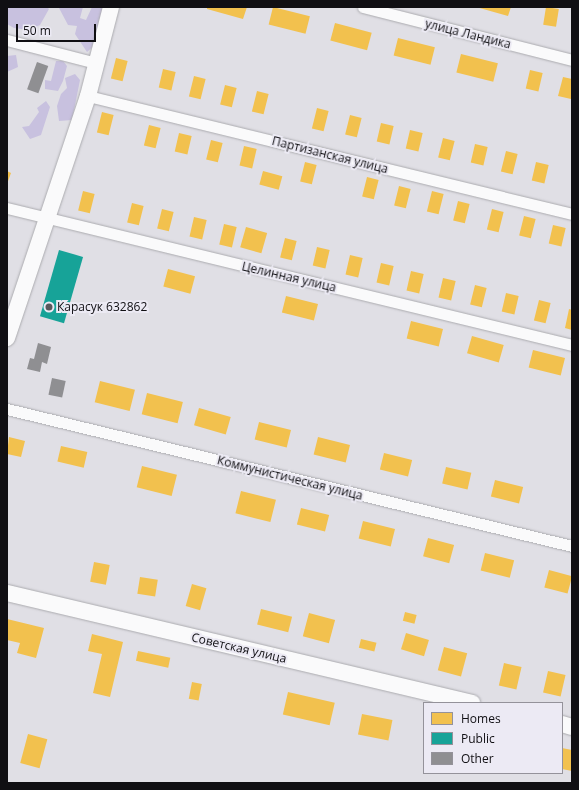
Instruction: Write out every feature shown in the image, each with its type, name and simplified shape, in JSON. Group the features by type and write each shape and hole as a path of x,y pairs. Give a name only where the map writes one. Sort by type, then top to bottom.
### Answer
{"street":[{"path":"7,338 88,96 111,7"},
{"name":"улица Ландика","path":"364,7 572,60"},
{"path":"7,40 96,63"},
{"name":"Партизанская улица","path":"88,96 572,214"},
{"name":"Целинная улица","path":"7,208 46,219 572,345"},
{"name":"Коммунистическая улица","path":"7,409 572,546"},
{"name":"Советская улица","path":"7,593 468,702"}],"shaded area":[{"path":"7,7 47,7 49,9 40,25 29,30 14,28 7,24"},
{"path":"83,7 80,18 86,20 92,7 106,7 98,42 87,52 75,34 77,26 68,25 59,8"},
{"path":"16,55 18,67 7,72 7,56"},
{"path":"56,61 63,61 67,66 63,81 58,91 45,89 45,80 51,81"},
{"path":"75,74 80,80 72,120 59,121 57,106 61,94 67,88 65,78"},
{"path":"46,101 50,107 41,135 30,139 22,127 29,126 39,112 37,108"}],"building: Homes":[{"path":"207,7 247,7 243,19 207,9"},
{"path":"273,7 310,16 306,34 269,24"},
{"path":"476,7 511,7 508,16"},
{"path":"546,7 559,9 556,27 543,25"},
{"path":"335,23 372,33 367,50 330,40"},
{"path":"398,38 435,47 431,65 394,55"},
{"path":"461,54 498,63 493,82 456,72"},
{"path":"116,58 128,61 123,81 111,78"},
{"path":"163,69 176,72 171,90 159,88"},
{"path":"530,70 543,73 538,91 526,89"},
{"path":"194,76 206,79 201,99 189,96"},
{"path":"563,77 572,79 571,99 558,96"},
{"path":"225,85 237,88 232,107 220,104"},
{"path":"257,91 269,94 264,114 252,111"},
{"path":"317,108 329,111 324,131 312,128"},
{"path":"102,112 114,115 109,135 97,132"},
{"path":"350,115 362,118 357,137 345,134"},
{"path":"381,123 394,126 389,144 377,142"},
{"path":"149,125 161,128 156,148 144,145"},
{"path":"410,130 423,133 418,151 406,149"},
{"path":"179,133 192,136 187,154 175,152"},
{"path":"443,138 455,141 450,160 438,157"},
{"path":"211,140 223,143 218,162 206,159"},
{"path":"475,144 488,147 483,165 471,163"},
{"path":"244,146 257,149 252,168 240,165"},
{"path":"506,151 518,154 513,174 501,171"},
{"path":"305,162 317,165 312,184 300,181"},
{"path":"536,162 549,165 544,183 532,181"},
{"path":"7,171 11,173 7,184"},
{"path":"263,171 282,176 279,190 259,185"},
{"path":"367,177 379,180 374,199 362,196"},
{"path":"399,186 411,189 406,208 394,205"},
{"path":"83,191 95,194 90,213 78,210"},
{"path":"432,191 444,194 439,214 427,211"},
{"path":"458,201 470,204 465,223 453,220"},
{"path":"132,203 144,206 139,225 127,222"},
{"path":"162,209 174,212 169,231 157,228"},
{"path":"492,209 504,212 499,232 487,229"},
{"path":"524,216 536,219 531,238 519,235"},
{"path":"194,217 207,220 202,239 190,236"},
{"path":"224,224 237,227 232,247 219,244"},
{"path":"553,225 566,228 561,246 549,244"},
{"path":"246,227 267,233 261,253 240,247"},
{"path":"285,238 297,241 292,260 280,257"},
{"path":"317,247 330,250 325,268 313,266"},
{"path":"350,255 363,258 358,277 346,274"},
{"path":"381,263 394,266 389,285 377,282"},
{"path":"168,269 195,276 190,294 163,286"},
{"path":"411,271 424,274 419,293 407,290"},
{"path":"443,278 456,281 451,300 439,297"},
{"path":"475,285 487,288 482,307 470,304"},
{"path":"506,293 519,296 514,314 502,312"},
{"path":"286,296 318,304 314,320 282,312"},
{"path":"539,300 551,303 546,323 534,320"},
{"path":"569,309 572,310 572,330 565,328"},
{"path":"411,321 443,329 439,346 407,338"},
{"path":"472,336 504,345 499,362 467,353"},
{"path":"533,350 565,358 561,375 529,367"},
{"path":"100,381 135,390 130,411 95,402"},
{"path":"147,393 183,402 178,423 142,414"},
{"path":"199,408 231,417 226,434 194,425"},
{"path":"259,422 291,430 287,447 255,439"},
{"path":"9,437 25,441 21,457 7,454"},
{"path":"318,437 350,445 346,462 314,454"},
{"path":"61,446 87,452 84,468 57,462"},
{"path":"384,453 412,460 408,477 380,469"},
{"path":"142,466 177,475 172,496 137,487"},
{"path":"446,467 471,473 468,489 442,484"},
{"path":"495,480 523,487 519,504 491,496"},
{"path":"241,491 276,500 270,522 235,513"},
{"path":"301,508 329,515 325,532 297,524"},
{"path":"363,521 395,529 391,546 359,538"},
{"path":"428,538 454,545 449,563 423,556"},
{"path":"485,553 514,560 510,578 481,570"},
{"path":"94,562 110,565 106,585 90,582"},
{"path":"549,570 572,576 568,594 544,587"},
{"path":"140,577 158,580 155,597 137,594"},
{"path":"192,584 206,588 200,610 186,606"},
{"path":"261,609 292,617 288,632 257,625"},
{"path":"405,612 417,615 414,624 403,621"},
{"path":"309,613 335,620 329,643 303,636"},
{"path":"7,619 44,628 36,658 17,653 20,643 7,640"},
{"path":"406,633 429,640 424,656 401,649"},
{"path":"92,634 123,642 110,697 93,693 102,654 88,651"},
{"path":"361,639 377,643 374,652 359,648"},
{"path":"444,647 467,653 461,676 438,670"},
{"path":"138,651 170,658 168,668 136,661"},
{"path":"504,663 522,667 516,689 499,685"},
{"path":"548,671 566,675 561,696 543,692"},
{"path":"192,682 202,684 199,701 189,699"},
{"path":"288,692 335,703 330,725 283,714"},
{"path":"362,714 392,720 388,741 358,735"},
{"path":"28,734 47,739 40,768 20,763"},
{"path":"563,748 572,750 572,771 563,769"}],"building: Public":[{"path":"59,250 83,257 64,323 40,316"}],"building: Other":[{"path":"37,62 48,66 38,93 27,89"},
{"path":"38,343 51,347 47,364 42,362 40,372 27,369 30,358 34,359"},
{"path":"52,378 66,381 62,398 48,395"}],"place":[{"name":"Карасук 632862","path":"49,307"}]}
